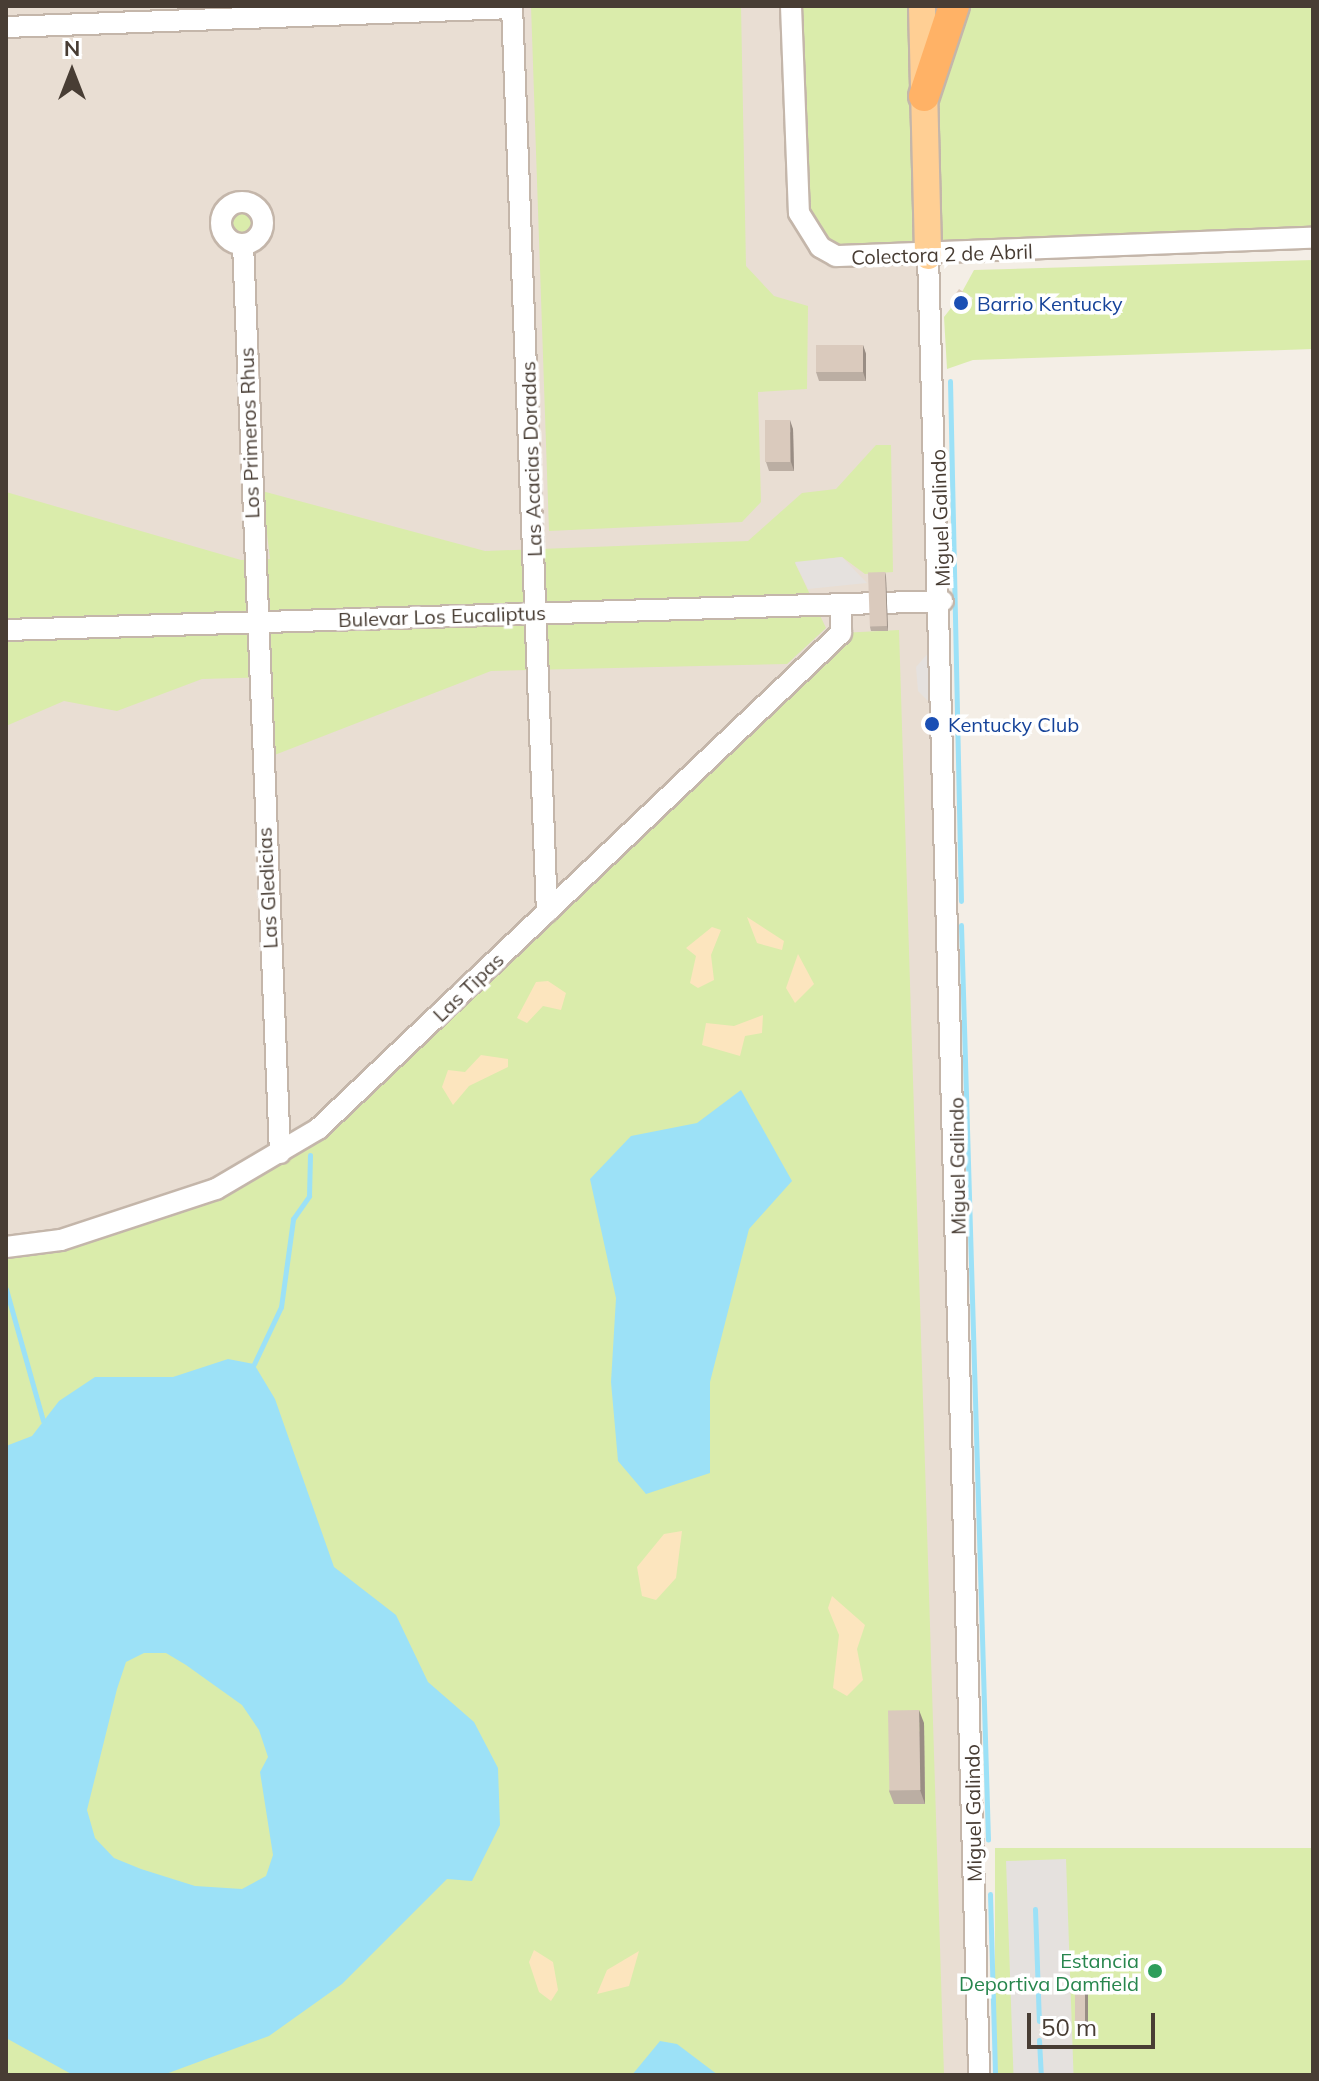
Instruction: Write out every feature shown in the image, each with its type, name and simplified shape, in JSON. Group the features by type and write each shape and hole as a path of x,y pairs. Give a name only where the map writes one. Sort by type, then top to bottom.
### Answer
{"highway":[{"path":"924,96 954,6"}],"main road":[{"path":"922,6 928,256"}],"street":[{"name":"Colectora 2 de Abril","path":"791,6 796,192 808,232 836,256 928,256 1313,238"},
{"path":"6,27 234,12 512,7"},
{"name":"Las Acacias Doradas","path":"512,7 538,613 547,912"},
{"name":"Los Primeros Rhus","path":"243,244 256,622"},
{"name":"Miguel Galindo","path":"928,256 943,601 979,2075"},
{"name":"Bulevar Los Eucaliptus","path":"6,630 943,601"},
{"name":"Las Tipas","path":"6,1247 136,1218 216,1189 318,1129 841,633 841,604"},
{"name":"Las Gledicias","path":"256,622 280,1153"}],"shaded area":[{"path":"6,6 791,6 928,256 979,2075 6,2075"},
{"path":"842,557 867,583 808,589 795,562"},
{"path":"936,644 937,710 918,691 916,667"},
{"path":"1066,1859 1074,2075 1014,2075 1006,1861"}],"green space":[{"path":"531,6 741,6 746,266 774,296 808,306 807,389 758,392 761,502 742,522 549,531"},
{"path":"791,6 1313,6 1313,238 857,259 808,232"},
{"path":"242,206 253,211 258,222 253,233 242,238 231,233 226,222 231,211"},
{"path":"1313,260 1313,349 973,360 947,369 944,317 951,308 962,314 973,298 962,292 974,270"},
{"path":"876,445 891,445 893,572 865,574 842,557 795,563 826,628 787,664 491,671 272,756 273,677 202,679 117,711 64,701 6,726 6,492 241,560 270,559 262,491 485,551 748,541 802,493 836,489"},
{"path":"899,630 944,2075 6,2075 6,1247 61,1240 280,1153 841,633"},
{"name":"Estancia Deportiva Damfield","path":"995,1848 1313,1848 1313,2075 995,2075"}],"sand":[{"path":"747,917 784,941 782,950 757,943"},
{"path":"712,927 721,930 711,955 714,980 698,988 690,983 696,956 686,948"},
{"path":"798,954 814,984 795,1003 786,988"},
{"path":"548,981 566,993 561,1010 543,1006 527,1023 517,1018 536,982"},
{"path":"763,1015 762,1033 745,1036 740,1056 702,1045 706,1023 734,1026"},
{"path":"481,1055 508,1059 508,1067 469,1086 453,1105 442,1087 448,1070 465,1072"},
{"path":"682,1531 676,1578 656,1600 642,1596 637,1567 664,1534"},
{"path":"832,1596 865,1625 857,1649 863,1680 847,1696 833,1688 839,1635 828,1608"},
{"path":"534,1950 553,1962 558,1990 551,2001 539,1992 529,1962"},
{"path":"639,1951 629,1986 597,1994 607,1970"}],"water":[{"path":"741,1090 792,1181 749,1229 710,1382 710,1473 646,1494 618,1461 611,1382 616,1298 590,1179 631,1136 697,1123"},
{"path":"228,1359 254,1364 275,1399 334,1567 396,1615 428,1682 474,1722 498,1768 500,1825 472,1881 447,1879 342,1984 269,2036 163,2075 73,2075 6,2038 6,1446 32,1436 59,1401 95,1377 173,1377","holes":["144,1653 166,1653 242,1705 259,1730 268,1757 260,1772 273,1855 266,1876 242,1889 195,1886 141,1869 114,1858 95,1838 87,1810 126,1662"]},
{"path":"660,2041 677,2044 718,2075 632,2075"}],"building":[{"path":"959,289 968,295 960,307 951,301"},
{"path":"816,345 863,345 863,372 816,372"},
{"path":"765,420 790,420 790,462 765,462"},
{"path":"885,572 887,626 870,627 868,573"},
{"path":"919,1710 920,1790 889,1791 888,1711"},
{"path":"1075,1983 1085,1983 1085,2029 1075,2029"}],"waterway":[{"path":"950,381 961,901"},
{"path":"961,925 988,1840"},
{"path":"254,1364 281,1307 293,1219 309,1196 310,1155"},
{"path":"6,1289 43,1421"},
{"path":"990,1894 995,2075"},
{"path":"1035,1909 1039,2021"},
{"path":"1039,2040 1041,2075"}],"place":[{"name":"Barrio Kentucky","path":"961,303"},
{"name":"Kentucky Club","path":"932,724"},
{"name":"Estancia Deportiva Damfield","path":"1155,1971"}]}
